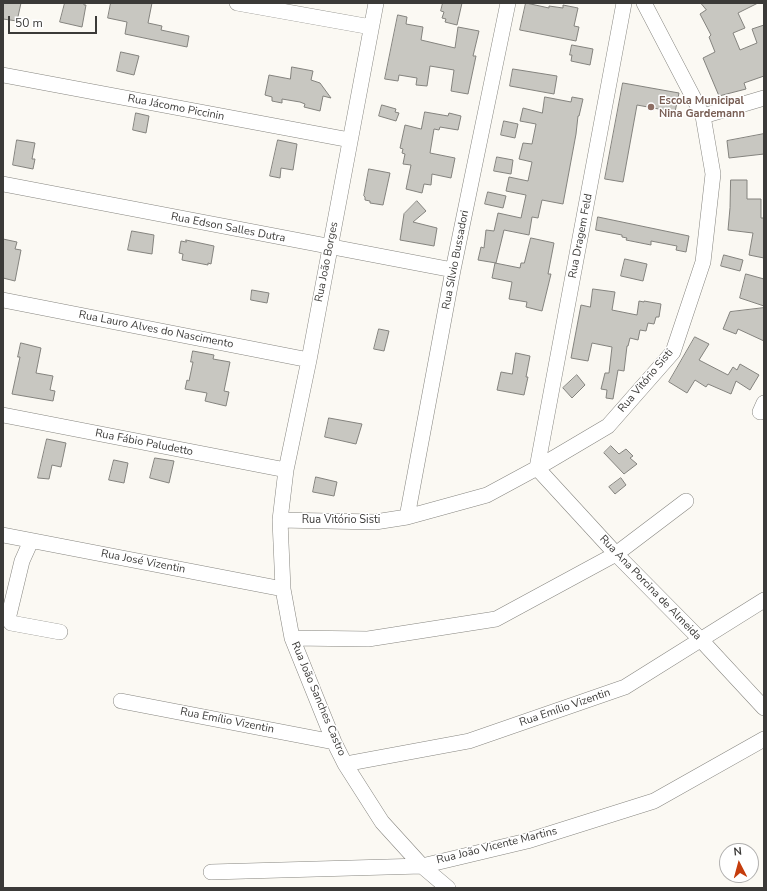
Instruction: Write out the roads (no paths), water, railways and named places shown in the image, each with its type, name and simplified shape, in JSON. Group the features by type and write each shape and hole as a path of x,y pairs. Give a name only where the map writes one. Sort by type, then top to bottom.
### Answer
{"street":[{"path":"237,3 371,27"},
{"name":"Rua João Borges","path":"280,520 286,470 309,360 376,3"},
{"name":"Rua Sílvio Bussadori","path":"407,517 453,270 508,3"},
{"name":"Rua Dragem Feld","path":"537,468 624,3"},
{"name":"Rua Vitório Sisti","path":"280,520 374,522 407,517 487,495 537,468 608,426 673,352 703,262 714,174 703,116 644,3"},
{"name":"Rua Jácomo Piccinin","path":"3,75 350,140"},
{"path":"703,116 764,98"},
{"name":"Rua Edson Salles Dutra","path":"3,184 453,270"},
{"name":"Rua Lauro Alves do Nascimento","path":"3,300 309,360"},
{"name":"Rua Fábio Paludetto","path":"3,415 286,470"},
{"name":"Rua Ana Porcina de Almeida","path":"537,468 616,554 701,640 764,708"},
{"path":"292,638 368,639 496,619 616,554 686,501"},
{"name":"Rua João Sanches Castro","path":"280,520 283,589 292,638 334,742 345,764 382,822 422,866 448,888"},
{"name":"Rua José Vizentin","path":"3,535 283,589"},
{"path":"31,541 22,561 8,619 11,623 60,632"},
{"name":"Rua Emílio Vizentin","path":"345,764 469,741 625,687 764,600"},
{"name":"Rua Emílio Vizentin","path":"121,701 334,742"},
{"name":"Rua João Vicente Martins","path":"211,872 422,866 527,841 654,801 764,739"}],"place":[{"name":"Escola Municipal Nina Gardemann","path":"651,107"}]}
